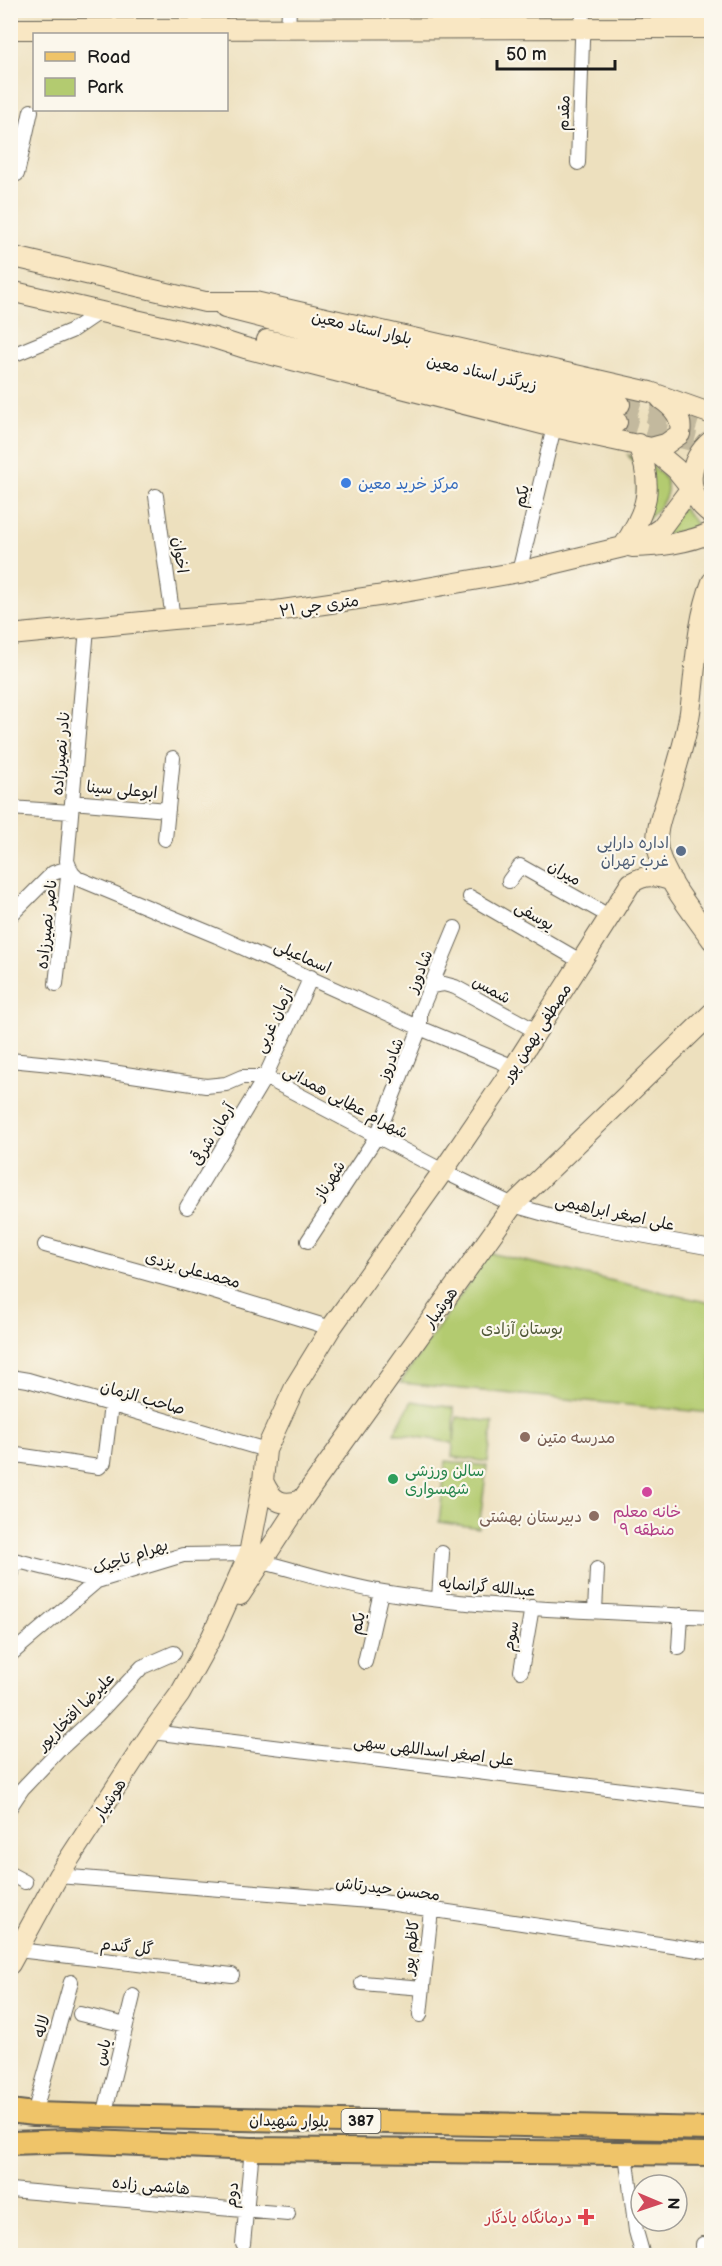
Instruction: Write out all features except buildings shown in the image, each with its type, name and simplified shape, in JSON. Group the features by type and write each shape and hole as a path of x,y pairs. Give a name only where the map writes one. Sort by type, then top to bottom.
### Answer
{"main road":[{"path":"10,29 147,32 289,20 583,20 711,27"},
{"name":"بلوار استاد معین","path":"10,256 205,302 255,302 650,392 711,414"},
{"path":"10,291 214,338 245,348 555,427 645,446 674,440 680,434 681,428 679,417 671,406 650,392"},
{"name":"زیرگذر استاد معین","path":"205,302 264,320 619,413 247,335 214,338"},
{"path":"623,547 661,528 691,488 695,460 711,440"},
{"path":"645,446 676,469 711,514"},
{"path":"623,547 640,522 647,489 645,446"},
{"path":"623,547 661,546 699,538 711,532"},
{"name":"۲۱ متری جی","path":"10,635 276,611 519,572 623,547"},
{"path":"711,582 703,606 690,714 680,759 658,831 658,849 672,881 711,940"},
{"name":"مصطفی بهمن پور","path":"256,1558 266,1449 296,1385 331,1328 514,1067 631,883 643,876 656,876 672,881"},
{"name":"هوشیار","path":"14,1957 58,1876 152,1732 180,1694 256,1558 302,1500 513,1204 711,1013"},
{"path":"263,1481 269,1494 279,1502 292,1503 302,1500"},
{"name":"بلوار شهیدان","path":"10,2111 104,2116 711,2129"},
{"name":"بلوار شهیدان","path":"10,2143 71,2142 252,2149 711,2154"}],"street":[{"name":"مقدم","path":"578,163 583,20"},
{"path":"17,174 16,149 31,111"},
{"path":"10,356 71,331 99,312"},
{"name":"یکم","path":"519,572 555,427"},
{"name":"اخوان","path":"156,496 173,619"},
{"name":"نادر نصیرزاده","path":"73,873 68,861 87,628"},
{"name":"ابوعلی سینا","path":"165,839 173,758"},
{"name":"ابوعلی سینا","path":"10,808 168,810"},
{"name":"میران","path":"509,881 520,866 609,916"},
{"path":"11,914 54,872 73,873"},
{"name":"اسماعیلی","path":"73,873 311,977 420,1028 514,1067"},
{"name":"ناصر نصیرزاده","path":"56,984 73,873"},
{"name":"یوسفی","path":"470,897 582,962"},
{"name":"شادورز","path":"420,1028 420,1012 455,927"},
{"name":"آرمان غربی","path":"265,1077 311,977"},
{"name":"شمس","path":"431,986 444,984 455,987 536,1032"},
{"name":"شادروز","path":"377,1136 420,1028"},
{"name":"شهرام عطایی همدانی","path":"10,1060 71,1066 206,1086 226,1084 242,1077 265,1077 443,1171 513,1204"},
{"name":"آرمان شرقی","path":"187,1207 265,1077"},
{"name":"شهرناز","path":"308,1241 377,1136"},
{"name":"علی اصغر ابراهیمی","path":"513,1204 580,1224 711,1248"},
{"name":"محمدعلی یزدی","path":"45,1245 211,1291 331,1328"},
{"name":"صاحب الزمان","path":"10,1377 28,1380 266,1449"},
{"path":"10,1454 99,1467 104,1462 111,1405"},
{"path":"439,1599 442,1552"},
{"name":"بهرام تاجیک","path":"10,1655 97,1581 183,1555 256,1558"},
{"name":"عبدالله گرانمایه","path":"256,1558 381,1592 532,1607 711,1617"},
{"path":"10,1580 13,1559 97,1581"},
{"path":"596,1611 597,1569"},
{"name":"یکم","path":"365,1662 381,1592"},
{"name":"سوم","path":"521,1671 532,1607"},
{"path":"679,1648 681,1615"},
{"name":"علیرضا افتخارپور","path":"10,1807 22,1789 142,1667 174,1653"},
{"name":"علی اصغر اسداللهی سهی","path":"152,1732 711,1801"},
{"path":"10,1874 25,1882"},
{"name":"محسن حیدرتاش","path":"58,1876 382,1902 711,1952"},
{"name":"کاظم پور","path":"420,2015 431,1910"},
{"name":"گل گندم","path":"14,1957 232,1975"},
{"name":"لاله","path":"34,2114 71,1982"},
{"name":"کاظم پور","path":"362,1983 423,1988"},
{"name":"یاس","path":"104,2116 133,1996"},
{"path":"80,2014 126,2025"},
{"name":"دوم","path":"243,2244 252,2149"},
{"path":"626,2154 636,2231 643,2256"},
{"name":"هاشمی زاده","path":"10,2190 288,2214"}],"green space":[{"path":"628,455 654,468 664,478 667,486 666,494 657,510 635,528 638,469"},
{"path":"682,507 699,527 660,536"},
{"name":"بوستان آزادی","path":"489,1253 711,1303 711,1413 400,1383"},
{"path":"412,1401 454,1408 454,1441 457,1417 493,1422 488,1462 452,1457 453,1443 394,1433"},
{"path":"446,1461 487,1466 479,1528 439,1522"}],"tunnel":[{"path":"620,404 712,433"},
{"path":"617,422 712,446"}],"place":[{"name":"مرکز خرید معین","path":"346,483"},
{"name":"اداره دارایی غرب تهران","path":"681,851"},
{"name":"مدرسه متین","path":"525,1437"},
{"name":"سالن ورزشی شهسواری","path":"393,1479"},
{"name":"خانه معلم منطقه ۹","path":"647,1492"},
{"name":"دبیرستان بهشتی","path":"594,1516"},
{"name":"درمانگاه یادگار","path":"586,2217"}]}
